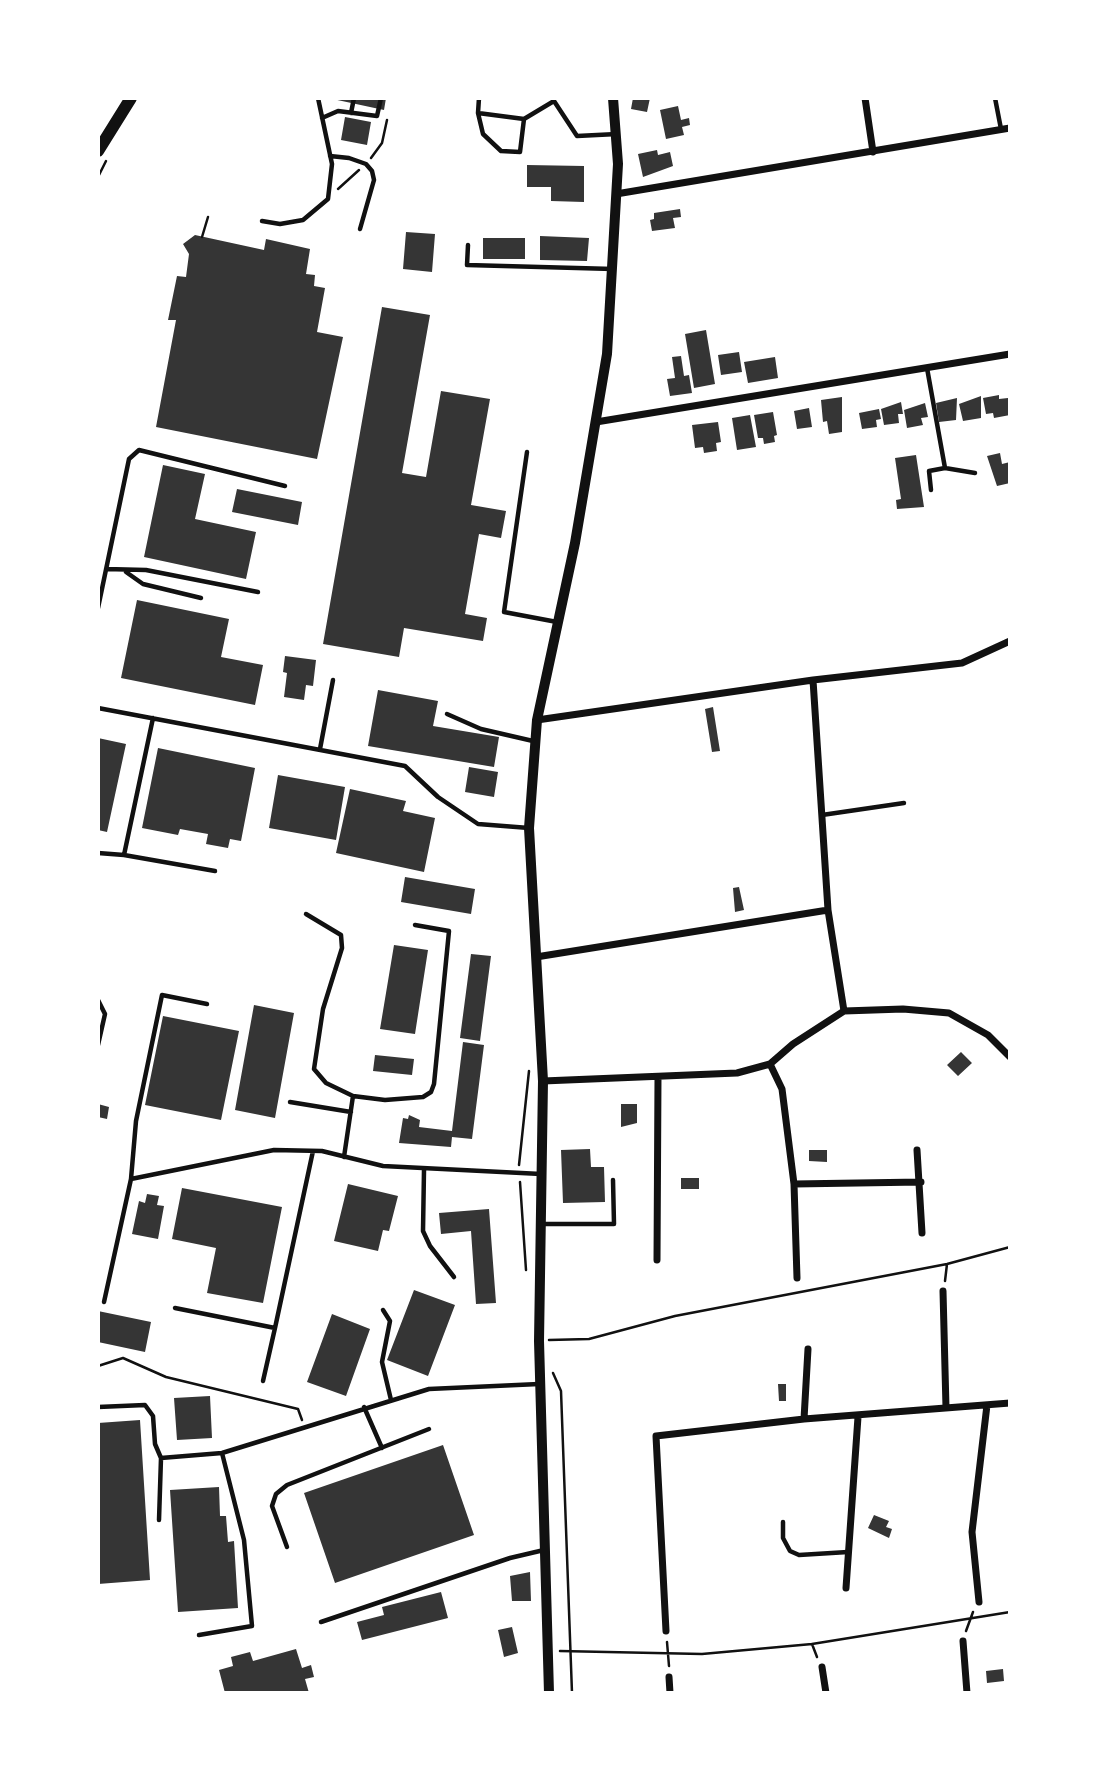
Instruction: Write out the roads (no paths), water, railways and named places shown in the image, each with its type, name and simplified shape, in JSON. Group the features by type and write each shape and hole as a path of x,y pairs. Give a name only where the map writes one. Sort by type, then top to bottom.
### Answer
{"main road":[{"path":"98,151 131,98"}],"street":[{"path":"549,1693 539,1340 544,1081 529,828 537,720 558,622 607,354 614,269 616,194 617,134 613,98"},
{"path":"865,98 873,152"},
{"path":"616,194 1006,129"},
{"path":"596,422 1010,354"},
{"path":"537,720 813,680 962,663 1010,641"},
{"path":"813,680 828,910 844,1011"},
{"path":"536,957 828,910"},
{"path":"544,1081 737,1073 770,1065 793,1044 844,1011 903,1009 949,1013 988,1035 1010,1057"},
{"path":"770,1065 782,1089 794,1184 797,1278"},
{"path":"657,1260 658,1077"},
{"path":"917,1150 922,1233"},
{"path":"794,1184 921,1182"},
{"path":"943,1291 946,1408"},
{"path":"804,1419 808,1349"},
{"path":"666,1631 656,1436 804,1419 858,1417 1010,1403"},
{"path":"979,1602 972,1532 987,1405"},
{"path":"846,1588 858,1417"},
{"path":"963,1642 967,1693"},
{"path":"822,1667 827,1693"},
{"path":"669,1677 670,1693"}],"lane":[{"path":"262,221 280,224 303,220 328,199 333,178 318,98"},
{"path":"351,113 354,98"},
{"path":"322,118 338,111 377,116 381,98"},
{"path":"479,98 478,113 483,134 501,151 520,152 524,119"},
{"path":"995,98 1006,129"},
{"path":"478,113 524,119 554,101 577,136 617,134"},
{"path":"330,156 366,164 372,171 374,180 360,229"},
{"path":"468,245 467,265 614,269"},
{"path":"927,368 945,468"},
{"path":"98,608 129,460 139,450 285,486"},
{"path":"527,452 504,612 558,622"},
{"path":"931,490 929,471 945,468 975,473"},
{"path":"106,569 125,572 146,570 258,592"},
{"path":"125,572 142,584 201,597"},
{"path":"320,749 334,680"},
{"path":"98,708 405,766 438,797 478,824 529,828"},
{"path":"447,714 481,729 534,741"},
{"path":"124,855 153,718"},
{"path":"821,815 904,803"},
{"path":"98,853 215,871"},
{"path":"306,914 341,935 342,948 323,1009 314,1069 326,1083 353,1096 386,1100 423,1097 431,1092 449,931 415,925"},
{"path":"104,1302 131,1179 136,1121 162,995 207,1004"},
{"path":"98,1000 105,1014 98,1045"},
{"path":"344,1157 353,1096"},
{"path":"290,1102 351,1112"},
{"path":"131,1179 274,1150 313,1151 383,1166 424,1170 544,1174"},
{"path":"263,1381 313,1151"},
{"path":"424,1170 423,1231 430,1246 454,1277"},
{"path":"542,1224 614,1224 613,1180"},
{"path":"175,1308 275,1328"},
{"path":"383,1310 390,1321 382,1362 391,1400"},
{"path":"161,1458 222,1453 304,1425 429,1389 540,1384"},
{"path":"98,1407 145,1405 153,1416 155,1444 161,1458 159,1520"},
{"path":"364,1408 382,1448"},
{"path":"287,1547 272,1506 276,1494 287,1485 429,1429"},
{"path":"199,1635 252,1626 244,1540 222,1453"},
{"path":"783,1522 783,1538 790,1551 799,1555 848,1552"},
{"path":"321,1622 510,1558 544,1550"}]}
